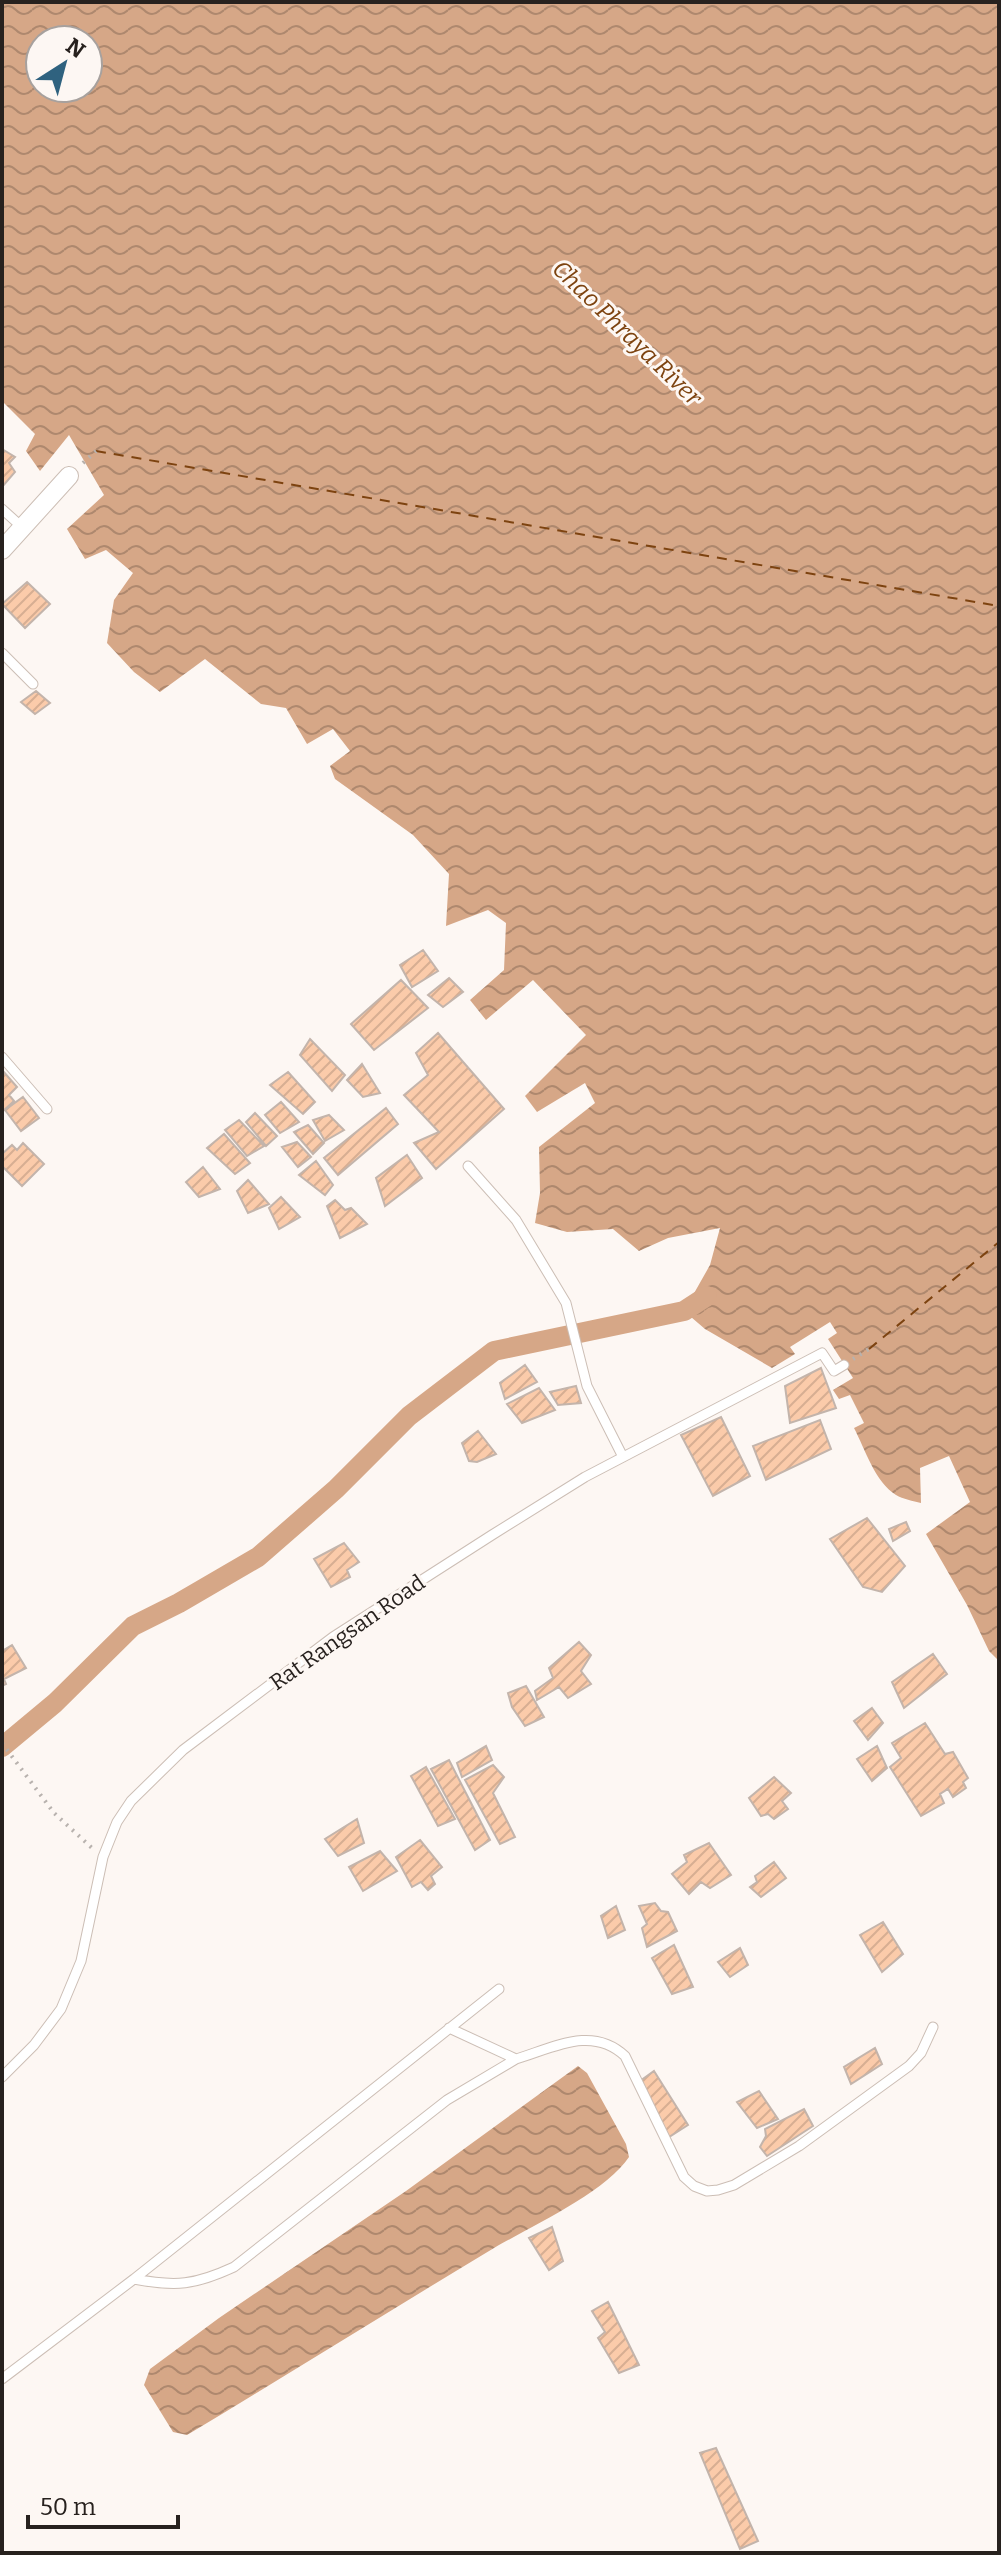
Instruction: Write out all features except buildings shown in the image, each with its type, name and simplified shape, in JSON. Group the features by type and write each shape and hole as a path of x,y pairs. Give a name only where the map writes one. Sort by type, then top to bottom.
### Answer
{"street":[{"path":"2,550 69,476"}],"lane":[{"path":"2,509 23,528"},
{"path":"2,653 33,684"},
{"path":"2,1057 47,1109"},
{"path":"468,1166 516,1220 566,1303 587,1386 623,1457"},
{"name":"Rat Rangsan Road","path":"2,2077 34,2045 61,2009 81,1961 103,1857 117,1822 131,1801 183,1750 333,1637 585,1477 822,1353 834,1371 844,1365"},
{"path":"2,2379 134,2279 499,1989"},
{"path":"134,2279 179,2284 206,2280 234,2267 447,2100 516,2059 588,2038 615,2046 625,2056 684,2177 694,2186 707,2191 734,2185 833,2122 909,2066 921,2053 933,2027"},
{"path":"449,2028 516,2059"}],"path":[{"path":"2,1743 54,1813 103,1857"}],"water":[{"name":"Chao Phraya River","path":"2,2 999,2 999,1661 989,1651 967,1605 926,1534 970,1502 949,1456 920,1468 921,1503 896,1495 882,1482 854,1428 864,1423 850,1395 839,1399 833,1390 853,1378 828,1339 837,1333 830,1322 790,1347 795,1354 772,1368 705,1329 684,1311 710,1265 720,1228 668,1238 639,1251 613,1229 567,1232 535,1223 540,1193 539,1147 595,1103 585,1083 537,1112 525,1096 586,1035 533,980 486,1020 470,1000 504,970 506,923 488,910 446,926 449,874 413,835 335,779 330,766 350,751 333,729 307,744 286,708 261,704 205,659 160,692 134,672 107,643 114,600 133,573 106,550 85,559 67,529 104,495 69,435 40,471 26,451 35,434 2,401"},
{"path":"578,2066 587,2073 626,2144 629,2157 604,2183 187,2435 173,2432 144,2385 150,2369 219,2318 406,2191"}],"waterway":[{"path":"2,1747 55,1703 133,1626 258,1557 336,1489 409,1416 494,1351 684,1311 707,1296"}],"ferry route":[{"path":"96,451 999,606"},
{"path":"869,1349 999,1242"}]}
